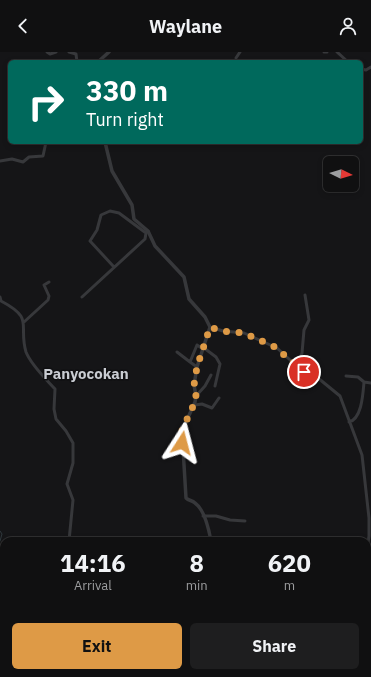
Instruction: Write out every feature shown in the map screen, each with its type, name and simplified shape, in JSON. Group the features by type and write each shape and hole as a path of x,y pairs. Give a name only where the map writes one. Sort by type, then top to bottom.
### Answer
{"street":[{"path":"47,52 50,54 56,52"},
{"path":"69,52 76,54 78,60"},
{"path":"100,60 109,52"},
{"path":"236,58 240,52"},
{"path":"338,52 346,60"},
{"path":"0,161 12,159 23,162 29,157 43,156 46,144"},
{"path":"105,144 112,171 132,205 134,219 147,232 155,246 184,276 190,298 205,317 210,327 197,367 194,385 196,396 195,405 182,431 186,498 196,503 203,516 210,537"},
{"path":"114,267 90,241 98,230 101,215 110,211 119,213 147,232"},
{"path":"82,297 145,239 147,232"},
{"path":"24,322 48,300 49,296 44,285 48,282"},
{"path":"297,367 302,353 304,330 309,320 305,295"},
{"path":"0,297 1,301 18,312 24,322 26,352 55,389 54,409 56,419 66,431 73,443 73,463 67,484 73,500 69,537"},
{"path":"210,327 222,331 244,333 275,347 283,352 297,367 318,378 340,396 362,454 369,537"},
{"path":"190,362 197,346 216,357 220,364 215,386"},
{"path":"177,352 197,367"},
{"path":"196,396 205,385 210,375"},
{"path":"346,376 358,377 364,382 371,383"},
{"path":"349,422 354,420 358,415 364,382"},
{"path":"205,385 210,388"},
{"path":"195,405 202,404 212,408 219,398"},
{"path":"203,516 216,516 230,520 245,521"}],"waterway":[{"path":"0,531 2,534 1,537"}],"district":[{"name":"Panyocokan","path":"86,373"}],"route":[{"path":"182,443 183,427 194,408 196,396 194,385 197,367 210,327 222,331 244,333 275,347 283,352 297,367 304,372"}]}
